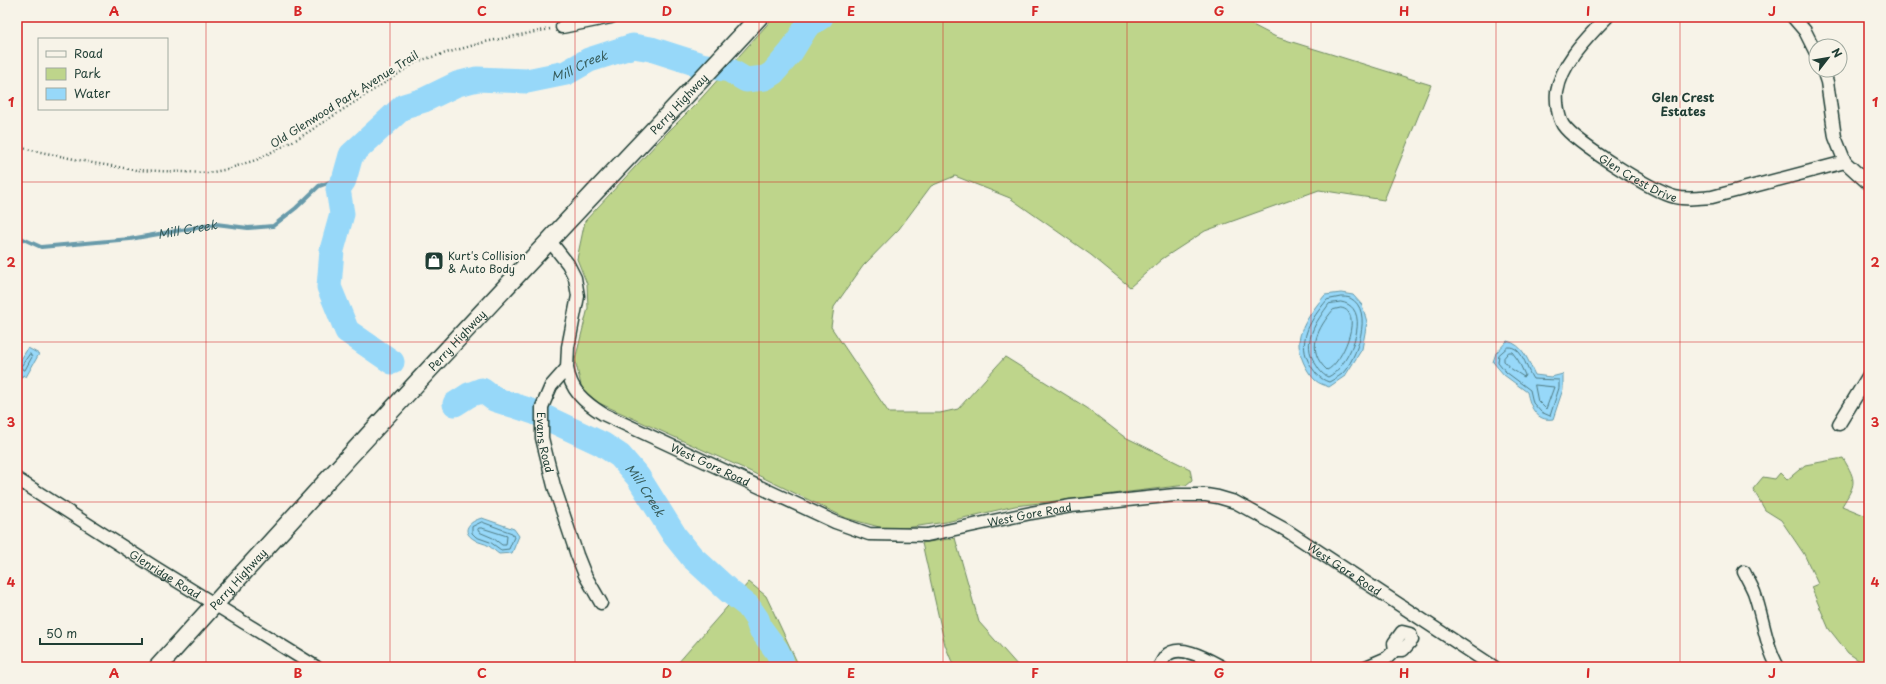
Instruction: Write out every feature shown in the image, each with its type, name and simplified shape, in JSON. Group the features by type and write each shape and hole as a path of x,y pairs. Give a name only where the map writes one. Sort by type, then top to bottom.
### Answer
{"main road":[{"name":"Perry Highway","path":"158,667 214,604 549,240 687,96 759,17"}],"street":[{"path":"562,26 611,17"},
{"name":"Glen Crest Drive","path":"1607,17 1584,42 1563,74 1557,93 1558,111 1562,124 1572,135 1635,178 1660,192 1676,197 1694,199 1732,192 1845,162"},
{"path":"1793,17 1805,31 1809,38"},
{"path":"1826,78 1835,137 1845,162 1869,184"},
{"path":"549,240 568,264 577,287 577,308 568,347 567,368"},
{"name":"Evans Road","path":"567,368 551,386 542,407 542,438 554,486 577,555 585,575 601,603"},
{"name":"West Gore Road","path":"567,368 572,387 584,400 603,414 835,522 870,534 927,535 1031,512 1071,506 1175,495 1206,494 1235,502 1268,519 1302,540 1494,667"},
{"path":"1839,424 1869,375"},
{"name":"Glenridge Road","path":"17,479 316,667"},
{"path":"1744,572 1754,592 1764,631 1773,658 1778,667"},
{"path":"1366,667 1387,658 1395,650 1394,644 1402,632 1410,634 1419,618"},
{"path":"1159,667 1166,655 1179,651 1187,651 1204,657 1222,667"}],"path":[{"name":"Old Glenwood Park Avenue Trail","path":"17,147 93,163 136,170 207,173 224,170 256,160 299,138 418,61 485,42 562,26"}],"green space":[{"path":"774,17 1237,17 1276,37 1431,85 1384,200 1319,190 1205,231 1162,259 1130,287 1091,255 1010,198 955,176 931,186 899,229 863,266 834,307 831,327 889,413 940,413 958,409 1005,357 1087,408 1123,436 1190,469 1192,480 1186,485 1015,506 946,522 905,528 883,528 846,518 743,468 599,403 582,389 575,360 588,308 587,284 577,259 585,221 660,140 696,104"},
{"path":"1843,458 1851,472 1853,482 1850,492 1842,506 1869,517 1869,667 1848,653 1829,629 1811,587 1818,584 1804,554 1781,520 1765,510 1753,489 1763,477 1775,479 1780,473 1787,480 1805,465"},
{"path":"955,538 979,622 1019,667 954,667 945,645 922,543"},
{"path":"749,582 766,596 796,660 801,667 681,667 677,664"}],"water":[{"path":"1341,293 1353,295 1362,305 1367,322 1362,349 1345,376 1329,387 1317,381 1309,372 1301,357 1299,341 1305,323 1325,295"},
{"path":"1507,341 1518,346 1525,354 1535,375 1551,377 1563,374 1563,389 1553,419 1542,418 1538,415 1530,403 1527,392 1504,375 1493,362 1496,353"},
{"path":"28,348 39,354 26,377 23,375 22,377 18,375 19,373 17,371 17,366"},
{"path":"482,518 514,529 519,536 512,553 499,554 487,545 470,537 467,530 468,527 474,521"}],"waterway":[{"name":"Mill Creek","path":"392,362 347,331 329,287 332,250 342,214 338,189 344,180 351,155 404,106 424,100 457,84 477,79 527,81 566,73 589,60 633,46 651,49 701,65 729,70 746,80 765,78 773,73 791,52 807,26 821,17"},
{"name":"Mill Creek","path":"17,234 21,238 41,247 130,239 216,224 248,228 273,226 296,208 319,186 344,177"},
{"name":"Mill Creek","path":"455,404 469,395 482,390 494,399 534,412 602,444 620,456 638,477 675,536 692,557 730,592 748,606 757,619 760,628 777,651 783,667"}],"place":[{"name":"Kurt's Collision & Auto Body","path":"434,261"}],"district":[{"name":"Glen Crest Estates","path":"1683,104"}]}
